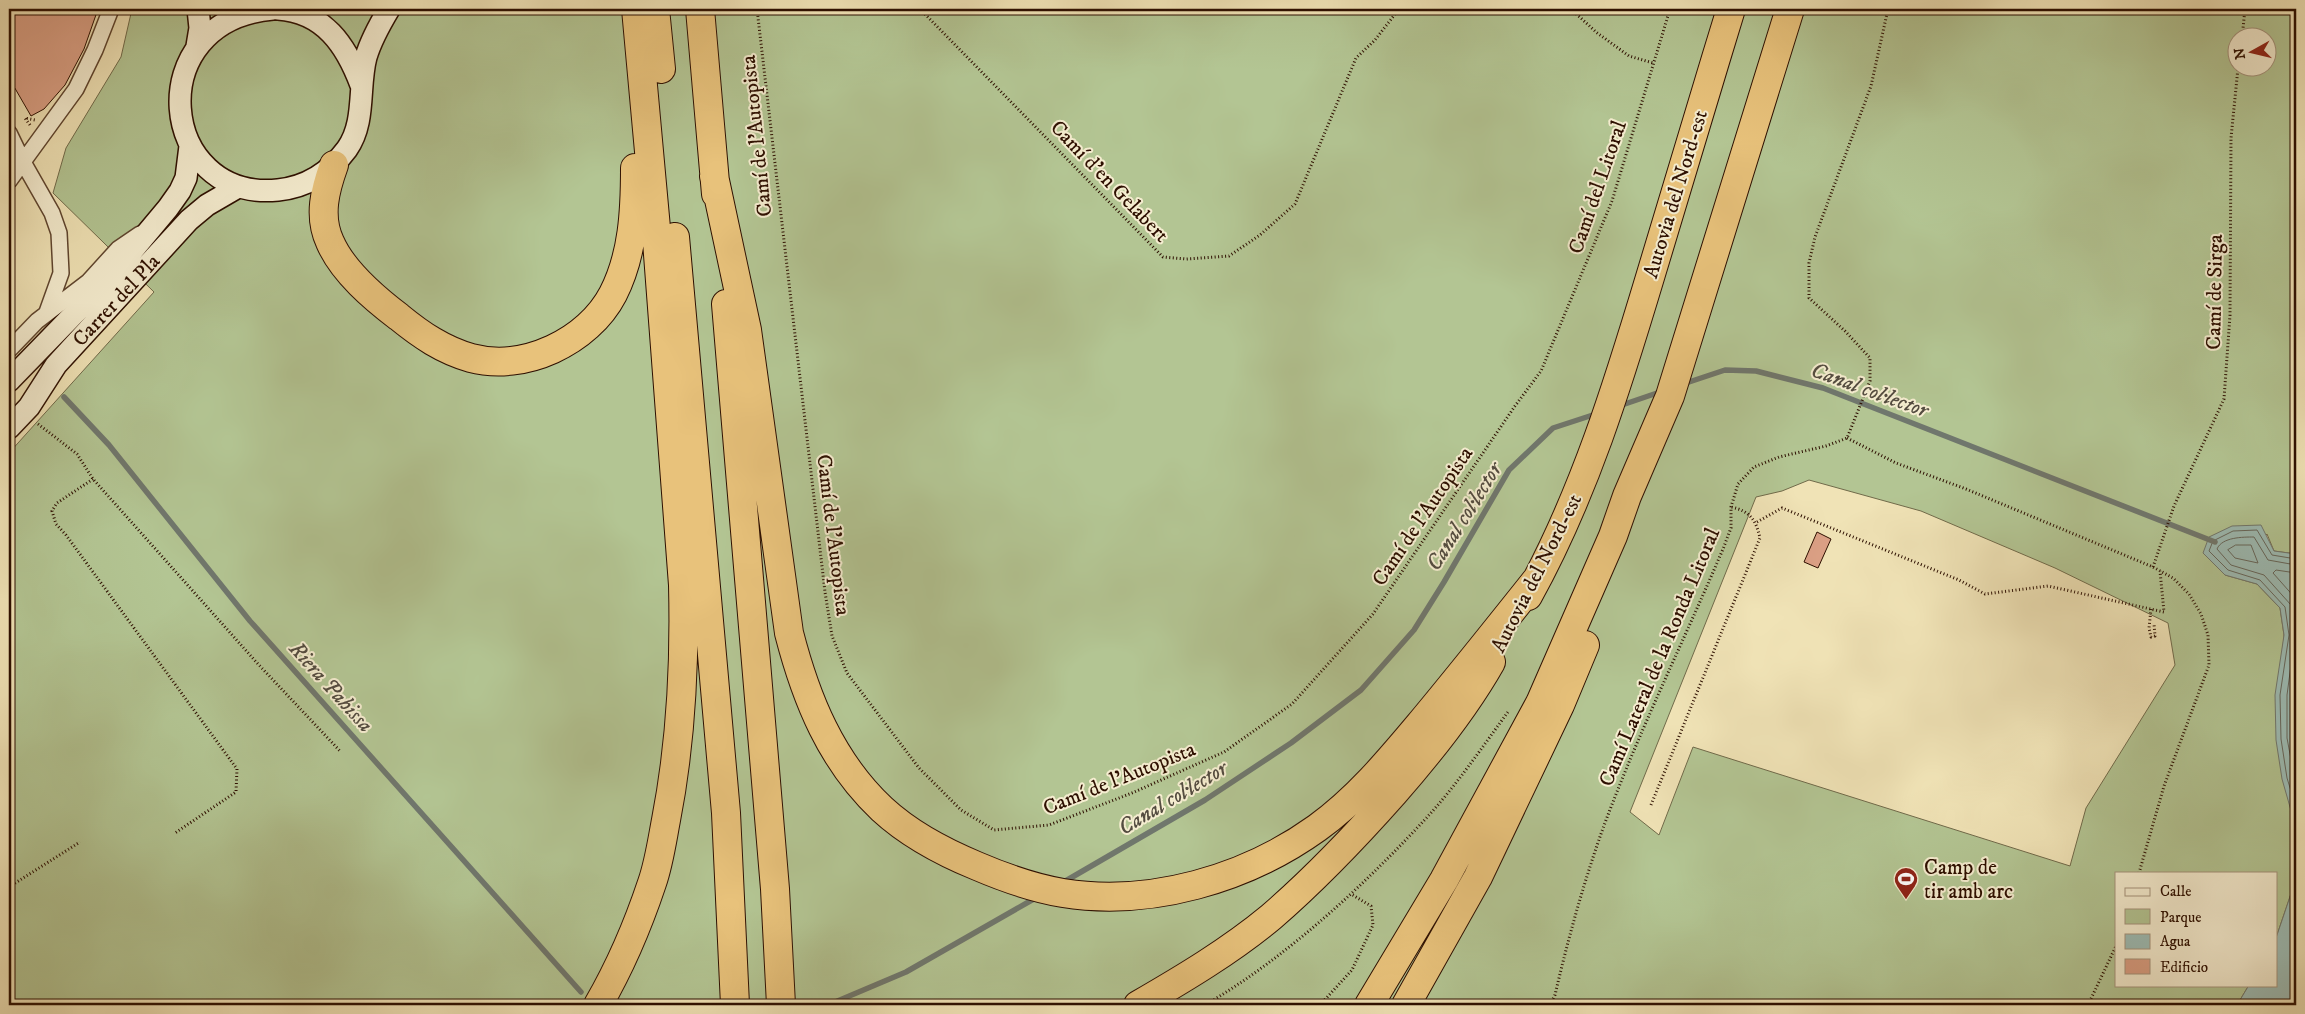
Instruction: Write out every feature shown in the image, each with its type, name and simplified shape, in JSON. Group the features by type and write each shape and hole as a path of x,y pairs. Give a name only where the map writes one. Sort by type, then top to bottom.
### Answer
{"highway":[{"path":"334,165 323,205 329,241 340,260 388,309 422,336 450,350 472,358 508,360 528,358 553,350 571,339 590,323 612,296 627,256 633,222 635,177 624,9"},
{"path":"602,999 629,941 652,882 662,842 677,753 684,643 682,565 655,219 636,9"},
{"path":"656,9 725,803 735,993"},
{"path":"700,9 760,704 780,969 781,1005"},
{"name":"Autovia del Nord-est","path":"1138,1005 1191,974 1269,918 1315,878 1427,756 1488,667 1537,579 1590,463 1628,349 1731,9"},
{"path":"1406,1005 1478,877 1548,731 1634,504 1670,396 1790,9"},
{"path":"714,176 747,330 789,633 800,677 808,698 833,746 862,787 901,825 946,852 1006,878 1064,893 1106,896 1149,894 1197,884 1258,861 1315,830 1342,809 1387,763 1537,579"},
{"path":"1369,1005 1444,880 1540,702 1614,536 1634,504"}],"main road":[{"path":"198,9 200,28 197,46 186,68 180,91 181,115 190,146 200,161 214,173 238,187 271,191 305,184 320,176 334,165 348,146 358,125 361,85 366,56 388,9"},
{"path":"197,46 222,23 238,15 259,9"},
{"path":"280,9 311,18 328,29 352,59 361,85"},
{"name":"Carrer del Pla","path":"9,381 112,275 180,192 186,178 190,146"},
{"name":"Carrer del Pla","path":"9,428 24,412 56,365 190,220 207,205 238,187"}],"street":[{"path":"9,181 76,89 95,50 111,9"},
{"path":"9,133 52,213 59,233 61,272 47,312"},
{"name":"Carrer del Pla","path":"9,350 47,312 88,282 118,249 152,226"}],"path":[{"name":"Camí de l'Autopista","path":"757,9 784,255 832,636 847,673 919,768 961,810 994,830 1049,825 1132,793 1224,752 1292,704 1373,614 1541,371"},
{"name":"Camí d'en Gelabert","path":"920,9 1163,257 1186,259 1228,256 1260,236 1294,204 1356,58 1375,40 1399,9"},
{"path":"1571,9 1596,32 1629,56 1653,63"},
{"name":"Camí del Litoral","path":"1541,371 1612,201 1670,9"},
{"path":"1888,9 1871,86 1815,238 1808,263 1809,298 1845,331 1870,358 1870,381 1847,438 1896,463 2008,506 2160,570 2173,578 2189,594 2201,614 2208,635 2209,665 2167,777 2140,872"},
{"path":"2243,28 2245,9"},
{"name":"Camí de Sirga","path":"2153,567 2174,506 2224,398 2230,314 2231,138 2237,78"},
{"path":"24,412 77,454 93,479 258,664 340,751"},
{"name":"Camí Lateral de la Ronda Litoral","path":"1550,1005 1555,995 1576,908 1602,830 1632,756 1723,549 1731,528 1731,507 1738,484 1754,467 1779,457 1826,446 1847,438"},
{"path":"93,479 57,503 52,511 56,524 66,535 237,769 236,792 175,833"},
{"path":"1651,805 1760,538 1756,522 1743,511 1731,507"},
{"path":"1756,522 1782,508 1959,580 1985,594 2048,586 2164,612 2160,570"},
{"path":"2151,609 2149,628 2152,637 2155,636 2154,624"},
{"path":"1205,1005 1280,952 1351,894 1431,813 1514,704"},
{"path":"9,887 80,842"},
{"path":"1320,1005 1352,970 1373,925 1371,906 1351,894"},
{"path":"2088,1005 2115,948"}],"green space":[{"path":"132,9 2296,9 2296,554 2274,551 2267,534 2225,575 2257,584 2280,608 2284,635 2282,659 2293,815 2296,828 2296,879 2278,932 2278,872 2115,872 2115,986 2248,986 2237,1005 9,1005 9,453 154,292 53,193 66,148 121,57","holes":["1809,480 1921,511 2055,568 2168,623 2175,665 2086,808 2070,866 1693,747 1659,835 1630,812 1756,497 1782,491"]}],"water":[{"path":"2261,525 2274,551 2296,554 2296,828 2282,779 2276,740 2275,695 2284,635 2280,608 2257,584 2225,575 2203,553 2209,537 2232,526"},
{"path":"2296,879 2296,1005 2237,1005 2248,986 2278,986 2278,932"}],"building":[{"path":"9,9 98,9 84,49 65,85 44,109 31,116 9,78"},
{"path":"1817,532 1831,539 1818,568 1804,562"}],"waterway":[{"name":"Canal col·lector","path":"1683,384 1725,370 1756,371 1823,388 2215,542"},
{"name":"Canal col·lector","path":"1619,406 1663,391"},
{"name":"Riera Pahissa","path":"64,397 109,445 250,621 581,992"},
{"name":"Canal col·lector","path":"1062,883 1205,800 1291,743 1361,690 1414,630 1509,470 1553,428 1599,413"},
{"name":"Canal col·lector","path":"828,1005 906,972 1039,896"}],"place":[{"name":"Camp de tir amb arc","path":"1906,900"}]}
